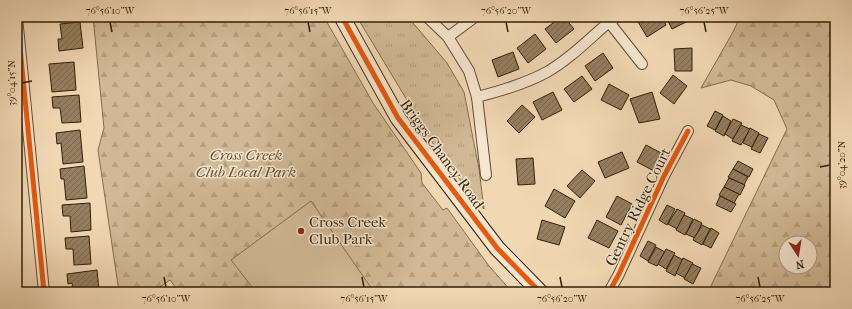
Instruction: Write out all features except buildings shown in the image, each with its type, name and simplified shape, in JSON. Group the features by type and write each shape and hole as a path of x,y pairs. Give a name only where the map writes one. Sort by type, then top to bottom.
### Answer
{"main road":[{"name":"Briggs Chaney Road","path":"342,17 398,118 497,248 540,292"}],"street":[{"path":"17,17 44,292"},
{"path":"427,17 448,37 470,71 477,97 486,175"},
{"path":"448,37 475,17"},
{"path":"477,97 515,86 547,72 567,59 613,19 642,64"},
{"name":"Gentry Ridge Court","path":"609,292 619,274 664,176 688,131"}],"green space":[{"name":"Cross Creek Club Local Park","path":"93,17 324,17 373,103 421,173 422,183 443,210 447,208 489,266 512,292 179,292 170,280 153,292 119,292 98,150 104,128"},
{"path":"357,17 408,17 447,63 464,92 479,169 484,209 440,155"},
{"path":"740,17 835,17 835,292 708,292 787,129 774,100 751,86 731,80 701,88"},
{"name":"Cross Creek Club Park","path":"311,201 374,292 256,292 231,260"}],"cycle path":[{"path":"17,17 44,292"},
{"path":"342,17 398,118 497,248 540,292"},
{"path":"609,292 619,274 664,176 688,131"}],"place":[{"name":"Cross Creek Club Park","path":"301,231"}]}
